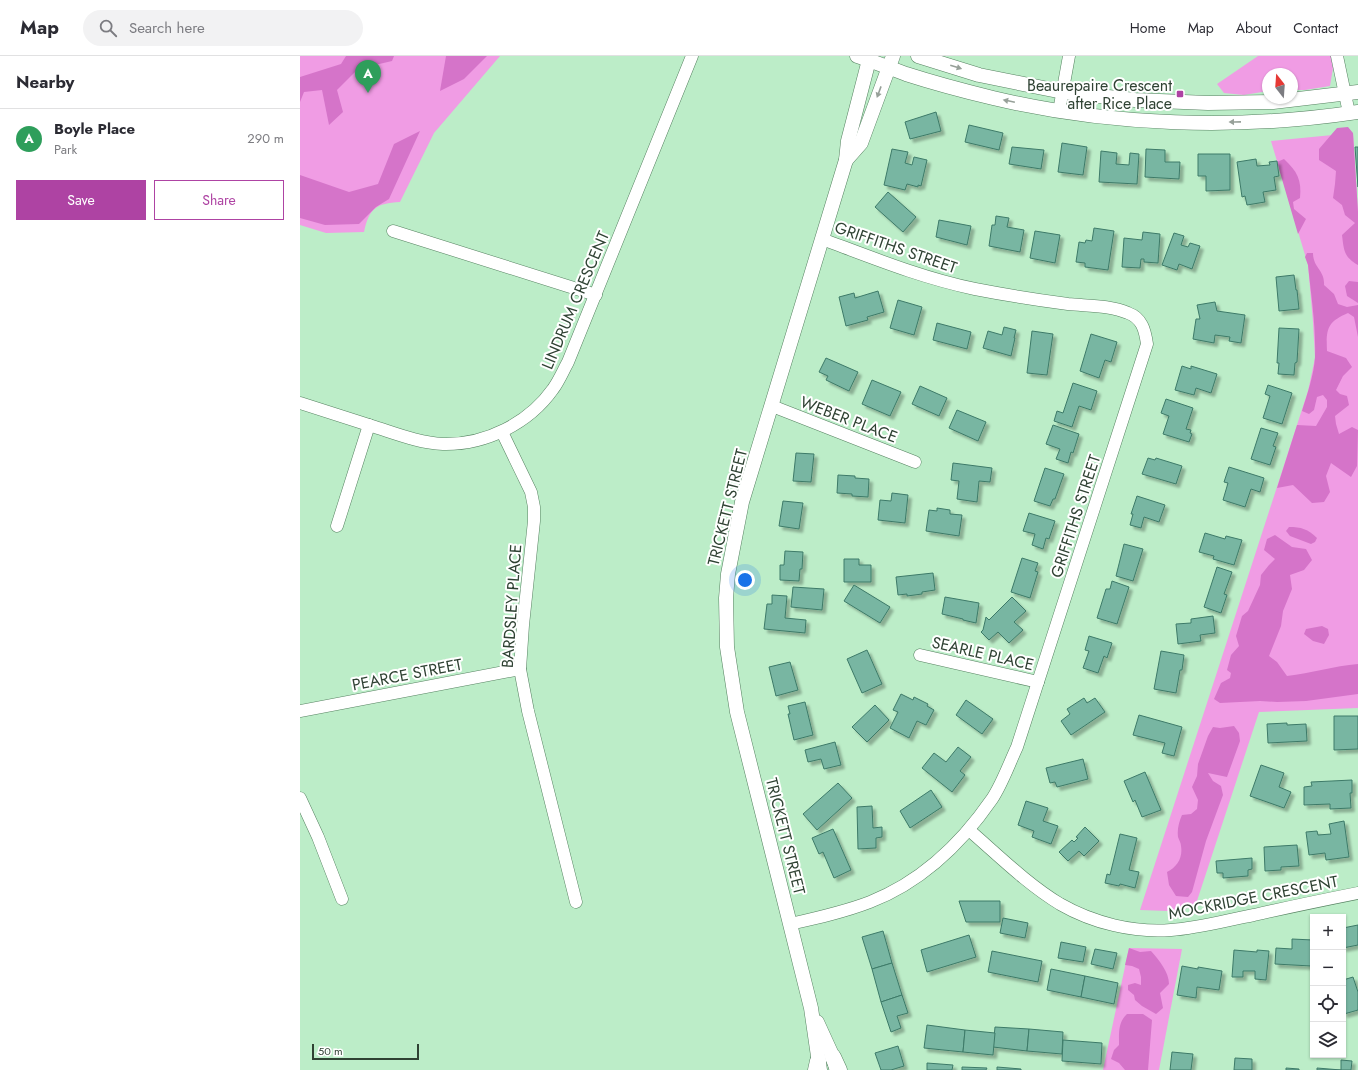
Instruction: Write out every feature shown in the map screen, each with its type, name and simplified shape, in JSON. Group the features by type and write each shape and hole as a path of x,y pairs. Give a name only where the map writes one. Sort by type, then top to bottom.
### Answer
{"street":[{"name":"LINDRUM CRESCENT","path":"300,403 408,438 442,444 473,441 502,432 526,417 554,388 568,362 692,56"},
{"path":"918,56 979,74 1063,92 1135,100 1208,103 1273,102 1352,93"},
{"path":"1059,111 1068,56"},
{"path":"866,57 891,62 914,76 994,98 1059,111 1143,120 1193,123 1274,121 1353,112 1352,93 1337,56"},
{"name":"TRICKETT STREET","path":"827,1066 811,1008 737,712 727,647 726,598 728,574 742,502 846,160 848,141 866,57"},
{"name":"TRICKETT STREET","path":"846,160 861,143 891,62"},
{"path":"393,231 596,295"},
{"name":"GRIFFITHS STREET","path":"790,924 835,913 870,902 899,888 919,876 938,861 969,830 992,798 1006,773 1017,747 1146,352 1146,339 1142,325 1136,317 1118,310 1040,300 975,289 934,279 894,266 822,239"},
{"name":"WEBER PLACE","path":"772,406 915,462"},
{"path":"338,526 369,425"},
{"name":"BARDSLEY PLACE","path":"502,432 531,492 534,507 534,521 520,669 528,710 576,902"},
{"name":"SEARLE PLACE","path":"920,655 1038,682"},
{"name":"PEARCE STREET","path":"300,712 520,669"},
{"path":"300,798 318,838 342,899"},
{"name":"MOCKRIDGE CRESCENT","path":"969,830 1032,884 1060,904 1096,920 1115,926 1139,930 1171,930 1200,926 1358,893"}],"shaded area":[{"path":"300,56 500,56 434,133 400,202 385,204 375,209 368,218 364,232 326,233 300,225"},
{"path":"346,56 394,56 392,61 358,69 337,90 343,112 329,125 322,90 304,92 300,102 300,77 341,64"},
{"path":"446,56 487,56 464,79 440,91"},
{"path":"1258,56 1331,56 1333,68 1330,86 1298,90 1298,68 1262,68 1262,92 1244,95 1224,93 1217,84"},
{"path":"1348,127 1353,133 1358,212 1358,265 1347,256 1344,249 1342,235 1355,223 1345,215 1342,205 1333,198 1336,171 1319,160 1319,149 1337,128"},
{"path":"420,131 389,199 376,207 359,224 325,225 300,218 300,175 349,192 378,184 394,144"},
{"path":"1353,133 1358,212 1358,708 1259,712 1195,907 1168,911 1140,910 1308,391 1315,358 1308,265 1271,141"},
{"path":"1284,159 1298,176 1300,186 1300,198 1293,202 1294,209 1306,219 1298,234 1277,162"},
{"path":"1307,253 1313,253 1315,262 1323,276 1324,285 1334,294 1338,304 1347,307 1358,305 1358,337 1354,317 1348,313 1332,323 1329,327 1327,337 1327,351 1346,358 1352,367 1343,376 1336,390 1340,394 1347,396 1349,405 1335,416 1339,434 1352,427 1358,430 1357,466 1351,477 1331,463 1326,476 1330,492 1324,502 1312,503 1293,485 1277,488 1297,425 1316,426 1327,407 1327,400 1323,395 1317,397 1314,410 1309,414 1302,411 1312,378 1315,357 1313,311 1308,265 1305,257"},
{"path":"1349,281 1358,282 1358,303 1347,296 1345,286"},
{"path":"1289,527 1304,529 1311,532 1317,538 1315,542 1311,544 1290,536 1286,531"},
{"path":"1275,535 1292,547 1306,549 1312,560 1304,570 1290,575 1292,589 1283,611 1281,626 1269,656 1277,662 1287,676 1358,664 1358,694 1306,701 1220,703 1214,699 1221,683 1230,678 1231,673 1227,670 1231,655 1239,646 1236,636 1242,616 1248,611 1260,585 1261,575 1275,559 1264,550 1267,539"},
{"path":"1322,626 1328,629 1329,635 1324,644 1313,641 1304,634 1306,629"},
{"path":"1234,726 1239,733 1240,741 1227,777 1208,773 1213,781 1221,786 1223,795 1206,841 1192,892 1188,897 1176,896 1169,885 1167,872 1174,868 1180,858 1181,844 1178,837 1178,831 1182,815 1191,814 1197,809 1198,800 1192,787 1197,776 1198,764 1208,736 1213,727 1220,728"},
{"path":"1129,948 1182,949 1159,1070 1103,1070"},
{"path":"1129,948 1140,952 1151,951 1160,962 1167,975 1169,984 1160,993 1163,1008 1156,1014 1135,1000 1134,995 1128,990 1128,985 1135,983 1141,985 1139,969 1125,965"},
{"path":"1127,1014 1143,1014 1152,1020 1148,1070 1125,1070 1119,1063 1111,1059 1114,1050 1119,1045 1119,1032 1121,1024"}],"building":[{"path":"936,112 941,131 910,139 905,122"},
{"path":"969,125 1003,133 999,150 965,142"},
{"path":"1062,143 1087,147 1083,175 1058,172"},
{"path":"1012,147 1044,150 1041,169 1009,164"},
{"path":"1355,147 1358,147 1358,187"},
{"path":"892,149 908,152 905,163 912,165 914,157 927,160 921,186 918,185 918,187 907,184 905,190 884,185"},
{"path":"1146,149 1165,150 1165,162 1180,162 1179,179 1145,177"},
{"path":"1101,151 1117,153 1116,164 1129,165 1130,153 1139,154 1137,184 1099,182"},
{"path":"1198,154 1230,154 1230,190 1206,191 1206,176 1198,176"},
{"path":"1256,159 1257,166 1270,165 1269,162 1277,161 1279,176 1274,177 1276,190 1263,192 1265,202 1247,205 1245,196 1242,197 1237,162"},
{"path":"888,192 916,217 903,232 875,207"},
{"path":"996,216 1009,218 1007,227 1024,230 1020,252 989,246 992,225 995,225"},
{"path":"939,220 971,226 967,245 936,237"},
{"path":"1094,228 1114,231 1108,270 1085,267 1085,263 1076,262 1079,242 1085,243 1086,240 1092,241"},
{"path":"1035,231 1060,235 1055,263 1030,258"},
{"path":"1143,232 1160,234 1158,263 1144,262 1144,259 1141,259 1140,268 1122,267 1124,238 1142,240"},
{"path":"1174,233 1184,236 1181,245 1188,247 1190,243 1200,246 1192,269 1179,264 1177,270 1162,265"},
{"path":"1294,275 1299,309 1279,311 1276,277"},
{"path":"878,291 884,312 867,317 868,320 846,326 839,297 854,293 855,298"},
{"path":"898,300 922,307 914,335 890,328"},
{"path":"1215,302 1217,311 1245,315 1241,343 1229,341 1230,337 1215,335 1214,343 1193,339 1196,319 1200,319 1197,305"},
{"path":"937,323 971,332 967,349 933,340"},
{"path":"1004,327 1016,330 1011,356 983,348 988,331 1002,335"},
{"path":"1279,328 1299,329 1297,362 1295,363 1294,375 1278,374 1279,363 1277,363"},
{"path":"1032,331 1053,334 1047,375 1027,373"},
{"path":"1091,334 1117,342 1111,362 1105,360 1099,378 1080,371"},
{"path":"826,358 858,372 849,391 826,380 828,376 819,372"},
{"path":"1182,366 1191,369 1191,366 1217,374 1211,393 1196,388 1194,395 1175,390"},
{"path":"872,380 901,392 890,416 862,404"},
{"path":"1073,383 1097,391 1091,410 1079,406 1072,427 1054,421 1057,411 1063,413"},
{"path":"1268,385 1292,393 1282,424 1263,418 1270,396 1265,394"},
{"path":"920,386 947,398 939,416 912,404"},
{"path":"1166,399 1193,408 1186,429 1191,430 1190,433 1192,434 1189,442 1163,434 1169,416 1161,413"},
{"path":"957,410 986,422 978,441 949,428"},
{"path":"1053,425 1079,434 1068,463 1056,459 1060,449 1046,444"},
{"path":"1261,428 1278,433 1273,446 1276,447 1270,465 1251,459"},
{"path":"796,453 814,454 811,482 793,481"},
{"path":"1148,458 1155,460 1156,458 1182,466 1176,484 1142,474"},
{"path":"953,463 992,468 990,482 979,481 977,502 957,499 959,481 951,480"},
{"path":"1229,467 1264,478 1260,492 1251,489 1245,507 1223,500 1228,483 1224,482"},
{"path":"1045,468 1064,474 1055,499 1053,499 1050,506 1034,501"},
{"path":"838,475 869,479 868,497 837,493"},
{"path":"892,493 908,495 905,523 878,520 880,500 891,501"},
{"path":"1137,496 1165,505 1159,522 1144,517 1141,528 1130,525 1133,514 1131,514"},
{"path":"783,501 803,503 799,529 779,526"},
{"path":"937,508 950,510 950,514 962,515 959,536 926,531 929,510 937,511"},
{"path":"1029,513 1055,521 1049,539 1046,538 1043,549 1032,545 1035,534 1023,531"},
{"path":"1205,533 1225,539 1226,536 1242,540 1234,565 1213,559 1214,556 1199,552"},
{"path":"1124,544 1143,549 1133,581 1116,576"},
{"path":"785,551 803,552 802,569 800,569 799,581 780,580 780,565 784,565"},
{"path":"1022,558 1038,563 1035,571 1038,572 1030,598 1011,592"},
{"path":"844,559 859,559 859,565 871,565 871,582 844,582"},
{"path":"1217,567 1232,572 1224,594 1227,595 1221,613 1204,607"},
{"path":"933,573 935,590 922,592 922,594 907,596 907,594 898,595 896,577"},
{"path":"1112,581 1129,587 1117,624 1097,618 1106,589 1110,589"},
{"path":"854,585 890,607 880,623 844,601"},
{"path":"793,587 824,589 822,610 791,607"},
{"path":"772,595 787,596 785,618 806,620 805,633 764,629 767,604 772,604"},
{"path":"945,597 979,603 976,623 942,614"},
{"path":"1012,597 1026,611 1014,622 1023,630 1009,643 998,632 989,640 981,632 983,630 986,617 989,620"},
{"path":"1213,616 1215,633 1200,635 1201,641 1178,644 1176,624 1191,623 1191,619"},
{"path":"1089,636 1112,643 1107,658 1104,656 1098,673 1083,668 1089,651 1085,650"},
{"path":"867,650 882,684 862,693 847,659"},
{"path":"1161,651 1184,655 1176,693 1154,689"},
{"path":"790,662 798,690 776,696 769,667"},
{"path":"901,694 913,700 914,697 928,704 927,706 934,710 926,725 917,721 909,738 890,728 898,712 893,710"},
{"path":"1084,698 1087,703 1095,698 1105,712 1071,735 1061,721 1070,714 1067,709"},
{"path":"966,700 993,719 982,734 956,715"},
{"path":"805,702 813,735 794,740 788,714 790,714 788,706"},
{"path":"875,705 889,720 867,742 852,727"},
{"path":"1139,715 1182,727 1174,756 1162,753 1165,743 1133,735"},
{"path":"1334,716 1358,716 1358,749 1334,750"},
{"path":"1287,723 1287,725 1306,724 1307,741 1268,743 1267,724"},
{"path":"835,742 841,765 824,769 821,759 808,762 805,750"},
{"path":"958,747 971,757 960,771 965,775 952,792 922,768 934,753 946,762"},
{"path":"1083,759 1088,779 1057,787 1055,782 1050,783 1046,768"},
{"path":"1261,765 1284,773 1279,787 1291,792 1284,808 1250,796"},
{"path":"1145,772 1161,810 1142,817 1135,800 1133,802 1124,781"},
{"path":"1352,780 1352,793 1350,793 1351,808 1330,809 1330,804 1304,805 1304,787 1312,786 1311,782"},
{"path":"838,783 852,798 817,830 803,814"},
{"path":"931,790 942,807 910,828 900,811"},
{"path":"1026,801 1048,808 1043,821 1058,826 1051,844 1032,837 1034,831 1018,825"},
{"path":"872,806 873,828 882,827 882,837 876,838 876,848 858,849 857,807"},
{"path":"1344,821 1349,857 1326,860 1325,853 1309,855 1306,832 1317,831 1318,835 1331,834 1329,824"},
{"path":"1085,827 1099,841 1084,856 1079,851 1068,861 1059,852 1072,840 1074,842 1078,838 1076,837"},
{"path":"833,829 851,870 834,878 823,852 819,854 812,838"},
{"path":"1120,834 1137,838 1129,870 1139,872 1135,888 1120,884 1119,886 1105,883 1107,874 1110,875"},
{"path":"1297,845 1299,866 1281,867 1281,870 1265,871 1264,847"},
{"path":"1252,858 1252,869 1248,870 1248,876 1223,878 1223,873 1217,873 1216,861"},
{"path":"959,901 1000,901 1000,922 966,922"},
{"path":"1003,918 1028,923 1025,938 1000,933"},
{"path":"1358,925 1358,945 1346,947 1346,927"},
{"path":"883,931 892,963 872,969 862,937"},
{"path":"969,935 976,957 927,972 921,950"},
{"path":"1292,939 1310,940 1310,966 1275,964 1276,948 1292,949"},
{"path":"1061,942 1086,947 1083,962 1058,958"},
{"path":"1095,949 1117,953 1113,969 1091,964"},
{"path":"1234,950 1257,952 1257,950 1269,951 1266,980 1255,979 1255,971 1243,971 1243,977 1232,977"},
{"path":"992,951 1042,961 1038,982 988,972"},
{"path":"892,963 902,995 881,1002 872,969"},
{"path":"1182,966 1222,971 1219,990 1197,987 1196,998 1177,995"},
{"path":"1051,969 1085,976 1081,997 1047,990"},
{"path":"1085,976 1118,983 1114,1004 1081,997"},
{"path":"1353,977 1358,992 1358,1010 1346,1013 1346,986 1346,979"},
{"path":"902,995 908,1013 897,1016 901,1028 891,1032 881,1002"},
{"path":"927,1025 965,1030 963,1052 924,1048"},
{"path":"995,1027 1029,1029 1027,1051 993,1047"},
{"path":"1029,1029 1063,1032 1062,1054 1027,1051"},
{"path":"965,1030 995,1033 993,1055 963,1052"},
{"path":"1063,1040 1102,1043 1101,1064 1062,1061"},
{"path":"898,1046 904,1066 891,1070 881,1070 875,1053"},
{"path":"1172,1052 1193,1054 1191,1070 1170,1070"},
{"path":"1235,1058 1252,1059 1252,1070 1234,1070"},
{"path":"1341,1060 1352,1061 1351,1070 1341,1070"},
{"path":"927,1063 953,1065 952,1070 927,1070"},
{"path":"962,1067 987,1068 986,1070 962,1070"},
{"path":"997,1067 1021,1069 1021,1070 997,1070"},
{"path":"1286,1068 1299,1069 1299,1070 1286,1070"},
{"path":"1317,1068 1341,1070 1317,1070"}],"place":[{"name":"Boyle Place","path":"368,93"},
{"name":"Beaurepaire Crescent after Rice Place","path":"1180,94"}]}
